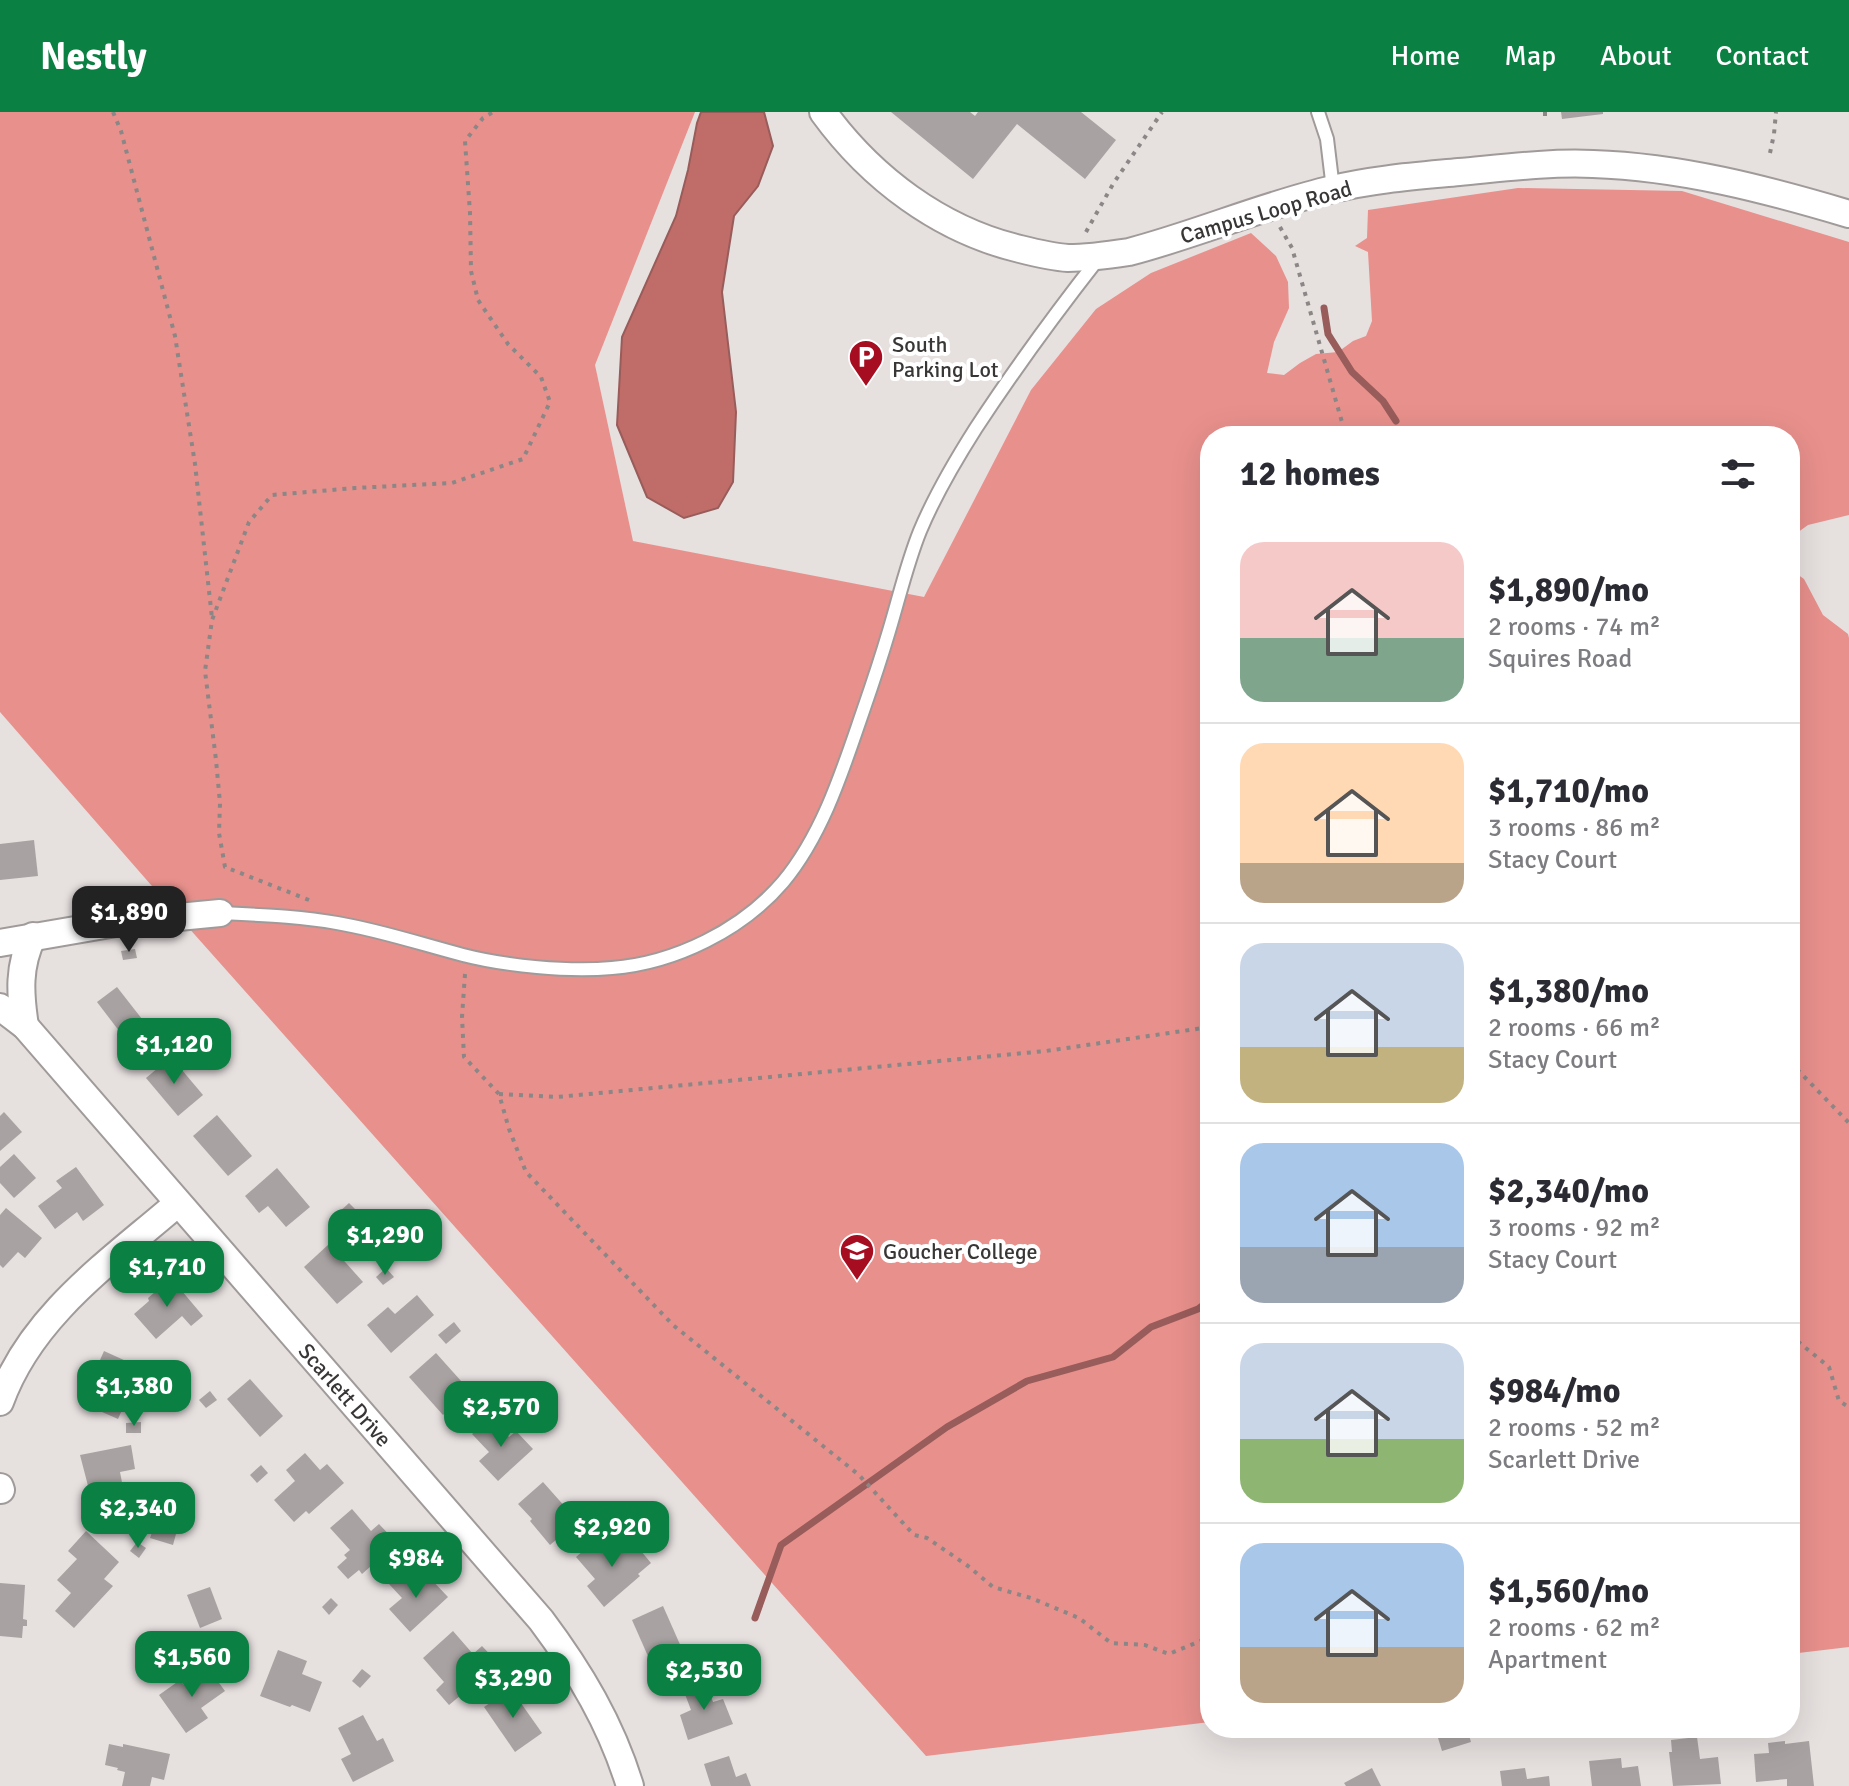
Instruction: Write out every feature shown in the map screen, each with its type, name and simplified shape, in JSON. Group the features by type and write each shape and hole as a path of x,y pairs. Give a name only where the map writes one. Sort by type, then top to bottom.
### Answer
{"street":[{"name":"Campus Loop Road","path":"823,112 865,162 933,214 961,229 1010,247 1066,258 1100,256 1155,245 1333,189 1404,177 1515,167 1589,164 1650,167 1754,187 1849,214"},
{"path":"0,943 116,923 220,913"},
{"path":"25,1026 20,999 21,971 25,951 33,936"},
{"name":"Scarlett Drive","path":"0,1007 25,1026 541,1620 587,1687 605,1720 630,1786"},
{"path":"0,1402 20,1359 41,1329 73,1294 178,1203"}],"lane":[{"path":"1318,112 1327,139 1333,189"},
{"path":"220,913 338,923 466,956 567,968 612,968 645,963 678,953 733,925 783,882 806,849 827,806 847,758 920,531 953,465 994,400 1100,256"}],"path":[{"path":"113,112 121,131 175,336 200,502 212,620"},
{"path":"338,923 306,897 225,867 219,833 218,774 205,671 212,620 249,522 272,495 452,483 523,459 550,402 541,377 508,344 478,300 471,271 465,141 483,118 493,112"},
{"path":"1086,232 1113,184 1162,112"},
{"path":"1770,153 1776,112"},
{"path":"1269,208 1292,248 1343,426"},
{"path":"466,956 462,1017 464,1057 499,1094 526,1172 673,1325 859,1475 914,1535 927,1538 993,1587 1031,1598 1079,1618 1111,1643 1145,1645 1169,1654 1200,1641"},
{"path":"499,1094 557,1097 1046,1051 1200,1028"},
{"path":"1800,1072 1849,1123"},
{"path":"1800,1343 1829,1367 1839,1401 1849,1407"}],"shaded area":[{"name":"Goucher College","path":"0,112 695,112 595,365 633,541 924,597 1031,390 1096,309 1151,273 1251,233 1276,256 1288,282 1289,308 1274,342 1267,373 1284,375 1316,354 1338,352 1366,336 1372,321 1368,252 1355,246 1367,238 1368,210 1518,188 1682,191 1849,242 1849,515 1808,525 1800,531 1800,426 1200,426 1200,1723 926,1756 0,712"},
{"path":"701,112 764,112 773,146 758,186 734,216 722,292 736,412 733,482 718,508 684,518 647,497 617,425 622,337 676,216"},
{"path":"1800,576 1823,615 1849,638 1849,1647 1800,1653"}],"building":[{"path":"891,112 970,112 975,116 978,112 1081,112 1116,140 1085,179 1017,124 973,179"},
{"path":"1561,112 1603,112 1603,114 1562,119"},
{"path":"34,840 38,876 0,880 0,844"},
{"path":"135,949 137,958 123,960 121,951"},
{"path":"117,987 149,1028 129,1044 97,1002"},
{"path":"171,1057 203,1095 178,1116 146,1078"},
{"path":"4,1112 22,1132 0,1151 0,1116"},
{"path":"217,1115 252,1156 228,1176 193,1136"},
{"path":"14,1154 36,1178 14,1198 0,1183 0,1167"},
{"path":"76,1167 104,1205 83,1221 77,1212 55,1229 38,1206 62,1188 56,1181"},
{"path":"277,1168 310,1207 286,1227 268,1206 259,1213 245,1196"},
{"path":"349,1203 356,1210 345,1220 338,1213"},
{"path":"6,1208 42,1238 25,1258 18,1252 3,1268 0,1265 0,1215"},
{"path":"329,1244 363,1282 337,1304 304,1267"},
{"path":"386,1268 394,1277 383,1285 376,1277"},
{"path":"171,1278 203,1316 191,1326 182,1316 156,1339 134,1314"},
{"path":"417,1295 434,1315 391,1353 367,1325 388,1307 395,1314"},
{"path":"454,1322 461,1331 446,1344 438,1335"},
{"path":"104,1351 148,1371 138,1395 130,1392 118,1419 93,1408 104,1381 93,1376"},
{"path":"436,1353 470,1391 443,1415 409,1377"},
{"path":"250,1379 283,1416 260,1437 227,1399"},
{"path":"210,1391 217,1400 206,1408 199,1400"},
{"path":"491,1417 509,1437 516,1431 533,1449 498,1481 479,1461 489,1452 472,1434"},
{"path":"141,1422 141,1433 126,1433 126,1423"},
{"path":"131,1445 135,1469 120,1472 125,1498 93,1505 80,1455"},
{"path":"305,1453 320,1470 327,1464 344,1483 309,1514 306,1511 294,1522 274,1500 295,1481 286,1470"},
{"path":"261,1465 268,1473 257,1483 250,1475"},
{"path":"543,1482 567,1509 576,1501 587,1513 550,1545 518,1504"},
{"path":"352,1509 371,1531 379,1524 397,1543 362,1574 359,1570 348,1579 337,1567 347,1558 344,1555 350,1550 330,1528"},
{"path":"154,1527 176,1534 173,1545 150,1538"},
{"path":"86,1531 119,1562 104,1579 113,1586 74,1628 55,1611 71,1593 57,1580 77,1559 68,1551"},
{"path":"598,1538 613,1555 631,1539 651,1563 604,1607 587,1586 595,1579 576,1557"},
{"path":"137,1542 146,1548 139,1558 130,1551"},
{"path":"403,1571 416,1585 427,1575 448,1597 410,1632 389,1609 402,1598 389,1584"},
{"path":"0,1583 25,1585 23,1619 27,1620 27,1626 23,1626 22,1638 0,1636"},
{"path":"210,1587 222,1619 200,1628 187,1595"},
{"path":"331,1598 338,1605 329,1615 322,1607"},
{"path":"663,1606 682,1649 651,1663 632,1620"},
{"path":"453,1631 473,1654 482,1646 500,1665 463,1698 461,1695 449,1705 436,1690 444,1682 423,1658"},
{"path":"739,1646 743,1656 720,1665 716,1655"},
{"path":"278,1650 307,1661 302,1674 322,1682 310,1712 260,1696"},
{"path":"208,1668 225,1691 201,1708 208,1718 186,1733 159,1695 180,1680 184,1685"},
{"path":"362,1669 371,1676 360,1688 352,1681"},
{"path":"705,1680 713,1702 723,1699 733,1724 688,1740 680,1715 691,1710 683,1689"},
{"path":"511,1689 542,1733 515,1752 484,1707"},
{"path":"363,1715 377,1741 383,1738 394,1761 353,1782 341,1759 351,1754 338,1728"},
{"path":"1438,1738 1470,1738 1471,1742 1442,1751"},
{"path":"1697,1738 1700,1759 1718,1757 1721,1784 1673,1786 1669,1752 1672,1752 1671,1740"},
{"path":"1785,1741 1785,1744 1809,1741 1814,1786 1787,1786 1787,1779 1756,1782 1754,1754 1769,1753 1768,1743"},
{"path":"109,1744 170,1754 164,1780 152,1777 150,1786 122,1786 125,1772 105,1765"},
{"path":"729,1756 736,1777 746,1773 751,1786 711,1786 704,1764"},
{"path":"1621,1758 1622,1768 1638,1766 1641,1786 1592,1786 1589,1761"},
{"path":"1372,1768 1381,1786 1346,1786 1344,1783"},
{"path":"1525,1768 1527,1779 1549,1776 1550,1786 1502,1786 1500,1771"}],"waterway":[{"path":"1324,308 1328,334 1352,372 1383,401 1396,421"},
{"path":"755,1618 781,1545 947,1427 1027,1381 1113,1357 1151,1327 1200,1308"}],"place":[{"name":"South Parking Lot","path":"866,388"},
{"name":"Goucher College","path":"857,1282"}]}
